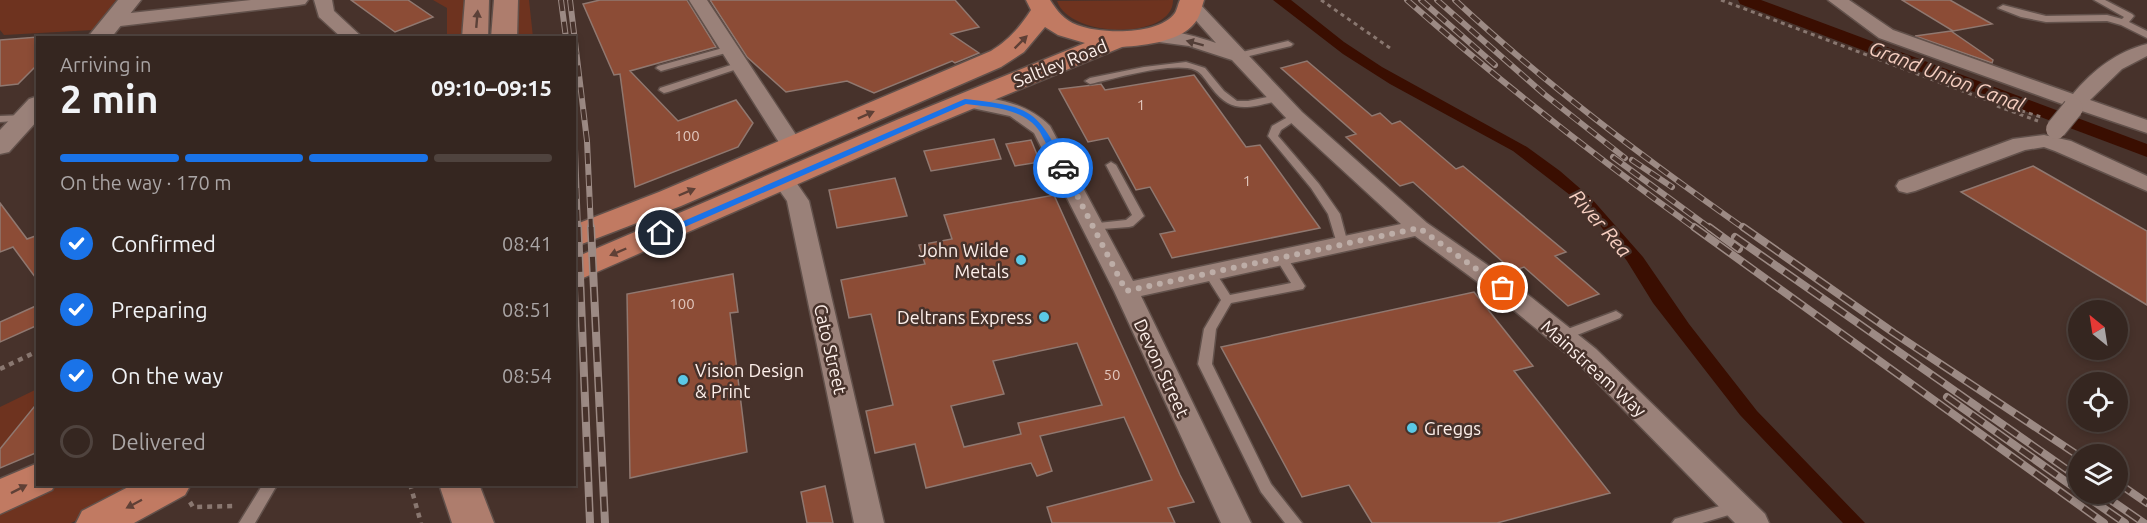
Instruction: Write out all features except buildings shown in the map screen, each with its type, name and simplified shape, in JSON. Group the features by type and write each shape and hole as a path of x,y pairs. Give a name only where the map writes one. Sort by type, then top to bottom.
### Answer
{"main road":[{"path":"475,36 477,0"},
{"path":"504,36 506,0"},
{"path":"1040,7 1053,24 1070,32 1092,38 1116,40 1151,36 1179,23 1186,18 1192,3"},
{"name":"Saltley Road","path":"576,236 992,62 1014,49 1028,35 1040,7"},
{"name":"Saltley Road","path":"576,270 965,101 1116,40"},
{"path":"0,498 36,480"},
{"path":"460,486 473,523"},
{"path":"97,523 180,492"}],"street":[{"path":"105,29 130,0"},
{"path":"105,29 299,0"},
{"path":"323,0 325,12 352,36"},
{"path":"698,0 793,147"},
{"path":"1837,0 1886,34 2075,105 2147,127"},
{"name":"Mainstream Way","path":"1192,3 1237,56 1295,116 1419,228 1503,288 1587,356 1746,515"},
{"name":"Mainstream Way","path":"1151,36 1191,41 1237,56"},
{"path":"1907,186 2021,144 2050,129 2075,105 2093,83 2117,62 2147,50"},
{"name":"Devon Street","path":"965,101 1009,108 1034,120 1043,130 1126,291 1236,523"},
{"path":"0,146 34,109"},
{"path":"2050,129 2062,146 2147,184"},
{"name":"Cato Street","path":"783,180 798,201 869,523"},
{"path":"1126,291 1419,228"}],"lane":[{"path":"2098,0 2129,16 2124,23"},
{"path":"2003,8 2046,19 2097,17 2124,23 2147,35"},
{"path":"1237,56 1288,44"},
{"path":"661,68 735,57"},
{"path":"664,90 735,57"},
{"path":"1090,81 1187,66 1197,67 1206,73 1224,99 1231,103 1241,105 1277,98"},
{"path":"0,119 34,109"},
{"path":"1295,116 1276,128 1273,136 1316,186 1334,214 1342,244"},
{"path":"1093,227 1130,223 1138,216 1111,165"},
{"path":"1281,257 1299,286 1227,300 1210,329 1204,364 1266,488 1294,523"},
{"path":"1210,273 1227,300"},
{"path":"1562,336 1616,315"},
{"path":"247,523 269,486"},
{"path":"1680,523 1746,515"}],"path":[{"path":"1321,0 1389,48"},
{"path":"1721,0 1981,98 2050,129"},
{"path":"1981,98 1983,101 2050,129"},
{"path":"0,369 36,352"},
{"path":"411,486 421,523"},
{"path":"180,492 193,507 258,506"}],"shaded area":[{"path":"0,0 116,0 93,30 4,35 0,30"},
{"path":"433,0 472,0 469,36 447,36 447,8"},
{"path":"519,0 529,0 533,36 516,36"},
{"path":"1173,0 1169,13 1157,22 1140,28 1120,30 1100,28 1081,22 1066,14 1057,1"},
{"path":"36,389 36,403 0,449 0,407"},
{"path":"44,486 143,486 71,523 0,523 0,507"}],"water":[{"name":"River Rea","path":"1273,0 1291,0 1344,42 1382,67 1527,147 1591,198 1643,257 1689,324 1757,411 1865,523 1843,523 1740,415 1653,303 1627,261 1599,224 1570,195 1513,151 1390,84 1343,54"}],"waterway":[{"name":"Grand Union Canal","path":"1746,0 2147,151"}],"railway":[{"path":"561,0 566,36"},
{"path":"570,0 574,36"},
{"path":"1407,0 1548,118 1696,229"},
{"path":"1421,0 1495,65"},
{"path":"1437,0 1544,94 1625,158"},
{"path":"1455,0 1560,91 1745,229"},
{"path":"576,50 587,141 591,229"},
{"path":"1613,157 1711,229"},
{"path":"1632,160 1672,187"},
{"path":"576,176 578,229"},
{"path":"578,227 590,523"},
{"path":"591,227 605,523"},
{"path":"1694,227 2104,523"},
{"path":"1709,227 1739,249"},
{"path":"1743,227 1894,333 2068,449"},
{"path":"1735,237 2068,470"},
{"path":"1947,397 2068,483"},
{"path":"2128,490 2147,503"},
{"path":"2097,504 2125,523"},
{"path":"2116,504 2144,523"}],"way so far":[{"path":"1063,168 1126,291 1419,228 1503,288"}],"place":[{"name":"John Wilde Metals","path":"1021,260"},
{"name":"Deltrans Express","path":"1044,317"},
{"name":"Vision Design & Print","path":"683,380"},
{"name":"Greggs","path":"1412,428"}],"route":[{"path":"661,233 965,101 1019,111 1034,120 1043,130 1063,168"}]}
